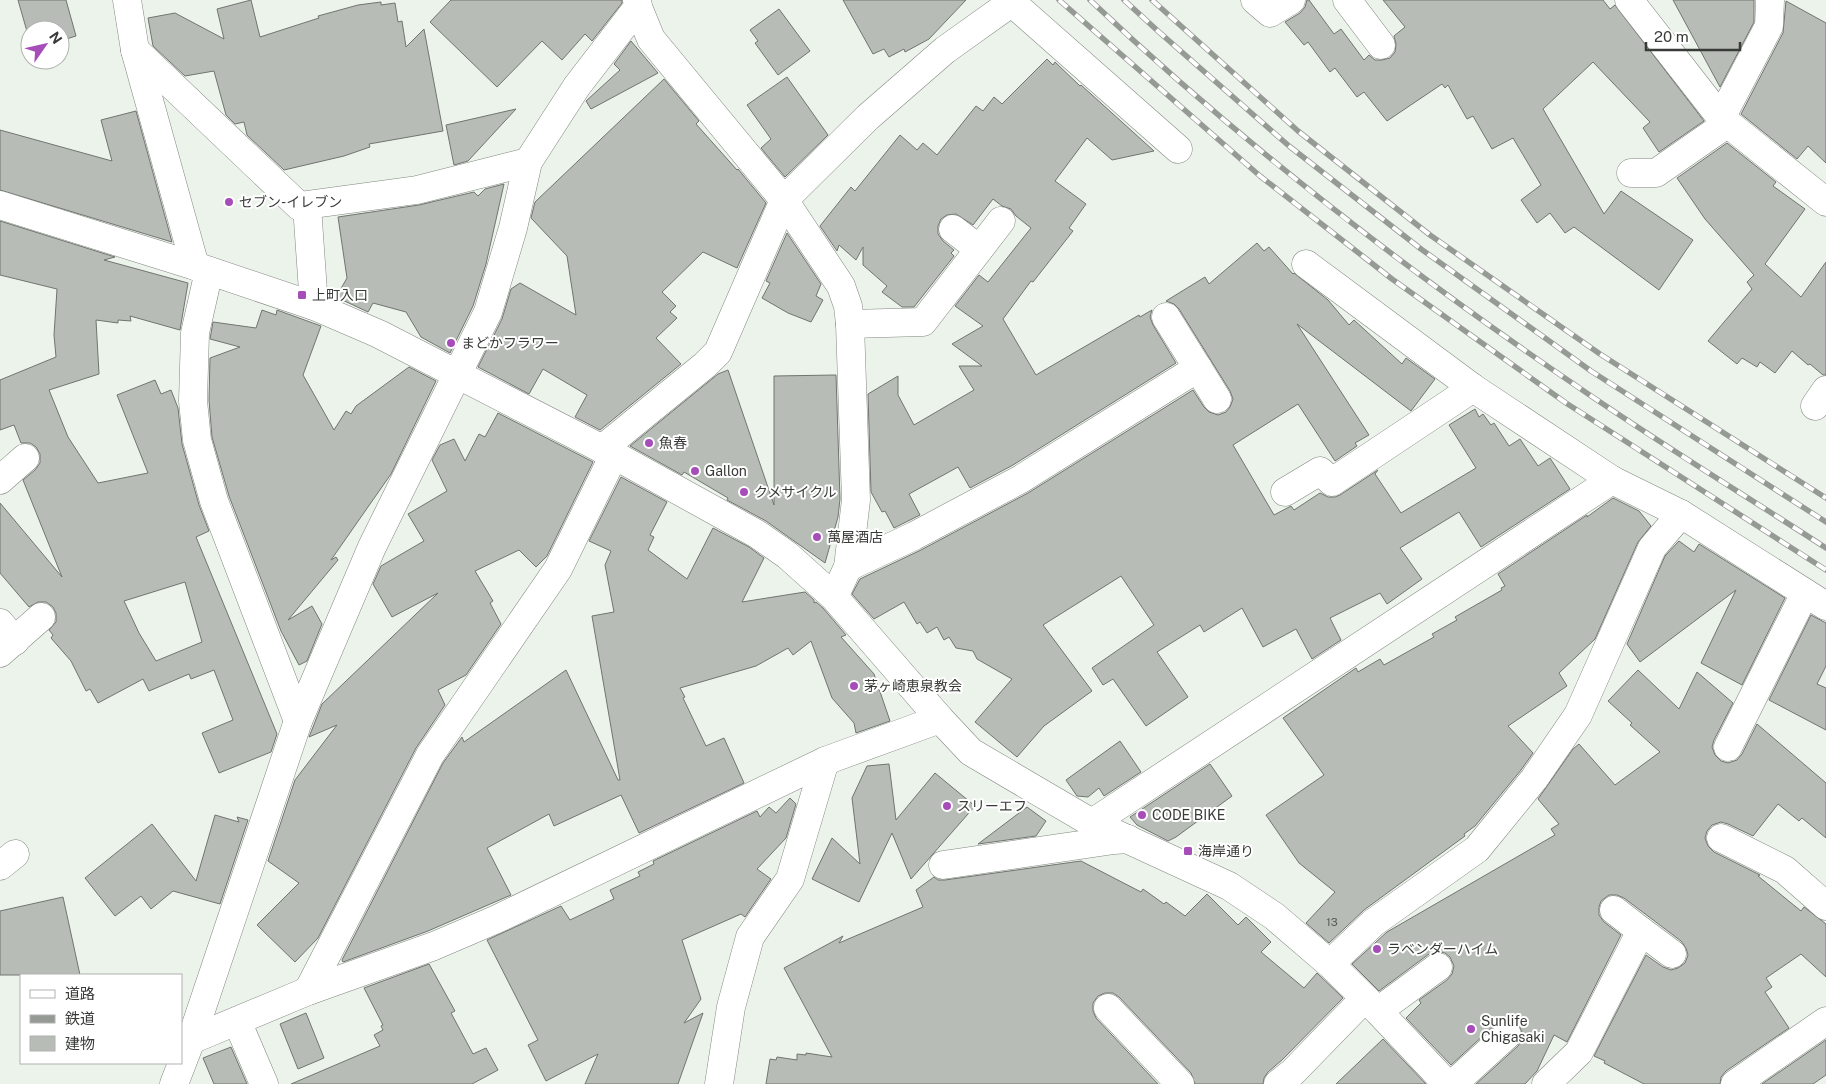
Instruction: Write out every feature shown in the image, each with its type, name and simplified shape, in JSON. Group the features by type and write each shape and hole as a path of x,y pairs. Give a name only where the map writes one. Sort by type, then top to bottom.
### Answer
{"street":[{"path":"1255,0 1270,13 1291,0"},
{"path":"1347,0 1381,45"},
{"path":"1629,0 1725,120 1826,202"},
{"path":"1631,172 1656,173 1725,120 1769,26 1770,0"},
{"path":"308,991 430,755 558,569 608,452 718,352 784,200 868,117 945,50 1012,1 1178,150"},
{"path":"124,3 134,50 202,268 195,334 193,401 197,440 214,501 298,721"},
{"path":"637,4 651,38 784,200 840,286 848,306 856,500 848,567 834,596"},
{"path":"182,1063 298,721 372,547 488,312 513,228 528,162 577,86 637,4"},
{"path":"134,50 299,206 417,190 528,162"},
{"path":"0,205 202,268 314,306 379,334 608,452 757,534 787,555 834,596 940,719 971,752 1092,823 1229,886 1274,916 1330,964 1448,1084"},
{"path":"307,206 314,306"},
{"path":"850,324 924,322 1001,221"},
{"path":"953,229 979,249"},
{"path":"1306,264 1473,388 1612,480 1681,514 1816,600 1728,747"},
{"path":"1166,317 1216,399"},
{"path":"848,567 914,536 1021,479 1198,368"},
{"path":"1285,492 1320,471 1332,482 1473,388"},
{"path":"0,480 25,458"},
{"path":"1092,823 1612,480"},
{"path":"1330,964 1373,923 1477,849 1534,779 1578,715 1652,548 1681,514"},
{"path":"5,639 41,617"},
{"path":"191,1040 308,991 434,946 497,919 826,761 940,719"},
{"path":"720,1084 731,1007 750,937 790,879 826,761"},
{"path":"1721,838 1785,870 1826,906"},
{"path":"943,865 1114,840 1129,840"},
{"path":"1614,910 1672,954"},
{"path":"1546,1084 1580,1052 1641,931"},
{"path":"1278,1084 1371,1005 1438,967"},
{"path":"1108,1008 1180,1084"},
{"path":"237,1021 264,1084"},
{"path":"1735,1084 1826,1021"},
{"path":"1453,1084 1507,1035"},
{"path":"174,1084 182,1064"}],"building":[{"path":"18,0 66,0 76,36 70,38 70,20 24,20"},
{"path":"251,0 260,37 319,18 318,16 358,5 381,2 381,5 395,3 398,22 402,21 406,47 424,29 443,131 369,144 370,147 344,156 284,170 247,135 244,122 235,124 226,115 214,71 185,76 153,46 148,18 175,13 224,39 217,9"},
{"path":"451,0 622,0 622,3 592,41 585,34 562,60 542,41 497,87 430,22"},
{"path":"843,0 966,0 929,39 905,52 904,49 889,57 884,49 873,54"},
{"path":"1307,0 1309,0 1334,34 1341,29 1364,60 1369,55 1375,60 1390,58 1395,52 1394,36 1405,27 1383,0 1603,0 1610,9 1615,5 1704,121 1659,152 1643,128 1650,122 1593,62 1543,109 1604,214 1621,191 1693,240 1659,290 1574,227 1565,233 1550,213 1537,223 1521,200 1541,185 1513,138 1492,149 1473,116 1467,119 1448,85 1445,88 1442,84 1387,121 1364,92 1357,97 1335,68 1330,72 1308,42 1304,45 1285,22 1300,13 1305,7"},
{"path":"1673,0 1754,0 1754,22 1720,87"},
{"path":"1786,1 1826,23 1826,163 1808,146 1797,159 1741,114 1783,33"},
{"path":"779,9 810,51 778,75 755,43 758,41 750,30"},
{"path":"631,41 658,73 591,109 586,101 620,70 614,64"},
{"path":"1047,59 1053,65 1055,62 1154,151 1112,160 1087,138 1055,181 1086,204 1069,228 1073,231 1033,282 1031,281 1003,319 1036,375 1139,315 1140,317 1152,310 1150,317 1153,325 1176,363 1013,465 970,488 958,467 909,494 920,515 894,528 885,511 882,512 871,492 868,394 898,376 898,395 914,425 974,390 959,366 982,366 952,344 983,326 955,306 979,275 988,282 1031,228 1016,216 1011,209 1002,206 993,199 973,225 956,214 947,215 941,219 938,226 938,234 954,250 951,253 954,256 914,307 902,307 882,292 887,286 863,265 863,247 856,260 839,245 837,251 820,226 851,187 855,191 900,135 917,150 923,143 937,155 976,106 983,111 994,97 1002,104"},
{"path":"787,77 828,135 785,177 761,148 771,139 747,105"},
{"path":"664,79 699,121 696,124 738,169 766,203 737,268 703,252 662,292 676,306 670,312 677,318 656,338 681,364 600,430 575,417 587,395 543,369 529,394 478,367 502,319 511,289 520,283 576,315 567,256 531,218 535,202"},
{"path":"516,109 468,161 454,165 446,125"},
{"path":"136,111 172,242 0,190 0,130 112,161 101,120"},
{"path":"1727,143 1776,182 1773,186 1805,209 1765,264 1801,297 1826,262 1826,375 1823,375 1810,364 1808,365 1792,351 1775,373 1760,362 1757,367 1742,358 1737,364 1708,341 1752,289 1747,282 1754,275 1705,219 1677,178"},
{"path":"504,184 486,264 473,306 450,353 421,337 406,312 373,303 368,312 336,297 347,278 338,217 419,205 474,192 478,196 485,189"},
{"path":"0,221 115,257 104,260 188,283 180,330 130,316 131,321 118,320 118,323 96,320 99,374 49,390 68,437 98,483 148,473 117,395 155,380 161,394 171,390 178,408 182,444 199,505 209,531 196,537 277,734 271,752 219,773 202,733 233,720 214,670 191,679 189,674 149,691 143,679 98,703 90,689 86,691 71,661 51,638 53,635 49,630 56,622 56,613 53,607 46,602 38,602 29,607 0,573 0,503 62,577 23,480 40,463 40,454 36,447 30,443 21,443 14,425 0,430 0,380 56,357 54,335 57,289 0,275","holes":["185,582 202,642 156,661 139,633 124,601"]},
{"path":"787,233 821,284 816,296 823,300 811,322 788,313 762,298 770,283 766,281"},
{"path":"1257,243 1264,251 1269,247 1293,274 1328,300 1349,325 1354,320 1402,364 1406,358 1435,379 1411,411 1297,324 1369,435 1355,443 1357,446 1335,461 1298,404 1233,445 1274,515 1291,506 1294,510 1320,493 1328,497 1340,495 1378,470 1375,474 1401,513 1476,468 1449,425 1475,409 1479,417 1483,414 1491,425 1494,423 1509,446 1520,439 1538,466 1550,458 1570,489 1481,547 1459,512 1400,548 1422,579 1387,604 1380,593 1330,618 1341,640 1312,659 1296,629 1263,647 1242,608 1204,632 1200,625 1157,652 1188,697 1146,726 1113,679 1103,685 1092,668 1154,625 1121,576 1043,625 1092,691 1044,726 1017,757 975,722 1012,679 977,659 973,651 956,648 949,637 944,640 937,627 927,633 920,622 917,624 904,602 874,619 852,594 860,579 921,550 1028,493 1193,390 1209,412 1218,415 1226,412 1233,399 1230,391 1179,309 1174,304 1166,301 1205,277 1209,284"},
{"path":"262,310 276,315 277,310 321,326 303,375 334,430 346,411 351,414 356,406 409,367 436,381 391,474 331,560 336,557 338,560 288,620 312,606 322,624 307,661 299,665 281,631 229,496 212,437 209,400 210,358 240,347 210,339 213,322 256,328"},
{"path":"728,370 774,505 774,376 836,375 840,499 838,517 825,563 766,521 727,500 728,498 684,472 682,475 630,446 718,374"},
{"path":"498,413 593,462 547,556 536,567 519,550 475,571 493,601 490,603 501,624 466,675 438,690 445,705 416,748 318,938 295,962 257,925 299,883 268,861 295,780 337,725 309,737 322,704 438,593 392,617 373,584 381,566 424,541 408,514 447,491 432,460 440,445 454,439 465,461 479,434 485,437"},
{"path":"621,477 667,502 650,535 654,537 648,550 687,579 713,528 749,547 764,558 742,602 805,592 814,600 814,603 816,602 823,608 846,635 841,637 874,674 890,721 856,733 854,723 832,698 811,641 793,655 788,648 756,666 680,688 706,746 724,738 744,783 639,833 621,795 554,826 549,814 487,848 511,895 428,931 343,962 342,960 443,763 462,737 464,742 566,670 618,780 620,780 592,616 614,612 605,565 611,551 589,541"},
{"path":"1613,498 1639,511 1651,526 1638,542 1595,639 1559,673 1567,686 1508,726 1533,753 1475,826 1464,834 1465,836 1364,910 1329,943 1306,923 1335,892 1299,863 1266,815 1324,775 1283,718 1356,668 1358,672 1380,659 1384,665 1434,637 1432,634 1457,620 1455,617 1502,590 1501,588 1505,586 1498,574 1587,515 1587,517"},
{"path":"1679,541 1694,552 1699,544 1785,598 1742,685 1701,663 1736,590 1640,662 1627,644 1665,556"},
{"path":"1811,615 1826,623 1826,666 1817,684 1826,688 1826,730 1769,700"},
{"path":"1638,670 1679,709 1697,672 1733,703 1712,747 1715,755 1721,761 1728,763 1737,760 1757,724 1826,783 1826,838 1802,818 1799,821 1778,804 1753,836 1721,822 1712,825 1707,831 1705,838 1708,846 1714,852 1760,875 1758,876 1801,911 1804,907 1826,924 1826,977 1801,954 1766,978 1772,987 1765,992 1789,1028 1726,1071 1721,1077 1720,1084 1644,1084 1594,1056 1646,955 1663,967 1671,970 1685,963 1688,955 1681,941 1624,898 1617,895 1609,895 1601,901 1599,915 1604,922 1621,935 1567,1042 1554,1035 1537,1071 1525,1084 1476,1084 1518,1046 1522,1040 1522,1032 1518,1024 1512,1020 1504,1020 1497,1023 1451,1065 1406,1018 1421,1003 1419,1000 1447,980 1452,974 1454,966 1450,957 1445,953 1437,951 1429,954 1379,991 1352,964 1387,932 1555,835 1551,829 1559,824 1538,799 1573,749 1579,744 1615,785 1660,752 1630,725 1632,723 1608,701"},
{"path":"1120,741 1141,772 1104,796 1099,788 1088,797 1077,796 1066,780"},
{"path":"889,764 896,820 935,773 975,806 911,879 892,833 859,902 812,879 832,838 860,864 852,798 867,766"},
{"path":"1210,764 1232,796 1176,837 1168,841 1137,825 1130,817"},
{"path":"790,798 796,804 786,838 757,869 771,879 745,917 741,914 682,940 701,999 684,1023 703,1013 678,1084 585,1084 598,1054 546,1081 528,1045 538,1040 487,940 561,906 570,920 614,899 610,890 640,876 638,872 654,864 653,861 757,811 760,817 769,807 776,813"},
{"path":"1027,807 1046,821 1036,836 978,844"},
{"path":"215,815 239,822 237,817 248,820 220,904 173,891 151,909 141,896 115,916 85,878 152,824 196,881"},
{"path":"1081,861 1141,892 1143,889 1164,904 1166,902 1185,916 1207,894 1238,925 1246,917 1271,942 1261,952 1304,988 1317,973 1343,998 1268,1072 1263,1084 1195,1084 1191,1073 1119,997 1113,993 1105,993 1098,996 1093,1003 1093,1011 1096,1018 1158,1084 766,1084 770,1059 776,1060 777,1057 797,1060 797,1054 806,1055 806,1053 832,1057 784,968 843,936 839,943 923,907 916,890 934,877 938,880 945,880"},
{"path":"63,897 80,974 0,975 0,911"},
{"path":"429,964 455,1011 451,1013 473,1054 486,1048 498,1070 472,1084 291,1084 380,1046 374,1035 383,1030 381,1026 383,1025 364,988"},
{"path":"306,1013 324,1058 298,1069 280,1024"},
{"path":"1383,1039 1426,1084 1336,1084"},
{"path":"1826,1040 1826,1075 1813,1084 1762,1084"},
{"path":"231,1047 247,1084 214,1084 203,1058"}],"railway":[{"path":"1059,0 1260,176 1392,279 1566,403 1826,570"},
{"path":"1090,0 1147,53 1265,154 1388,251 1514,343 1609,408 1826,548"},
{"path":"1124,0 1289,146 1421,249 1591,371 1826,522"},
{"path":"1152,0 1298,131 1430,235 1600,354 1826,498"}],"place":[{"name":"セブン-イレブン","path":"229,202"},
{"name":"上町入口","path":"302,295"},
{"name":"まどかフラワー","path":"451,343"},
{"name":"魚春","path":"649,443"},
{"name":"Gallon","path":"695,471"},
{"name":"クメサイクル","path":"744,492"},
{"name":"萬屋酒店","path":"817,537"},
{"name":"茅ヶ崎恵泉教会","path":"854,686"},
{"name":"スリーエフ","path":"947,806"},
{"name":"CODE BIKE","path":"1142,815"},
{"name":"海岸通り","path":"1188,851"},
{"name":"ラベンダーハイム","path":"1377,949"},
{"name":"Sunlife Chigasaki","path":"1471,1029"}]}
